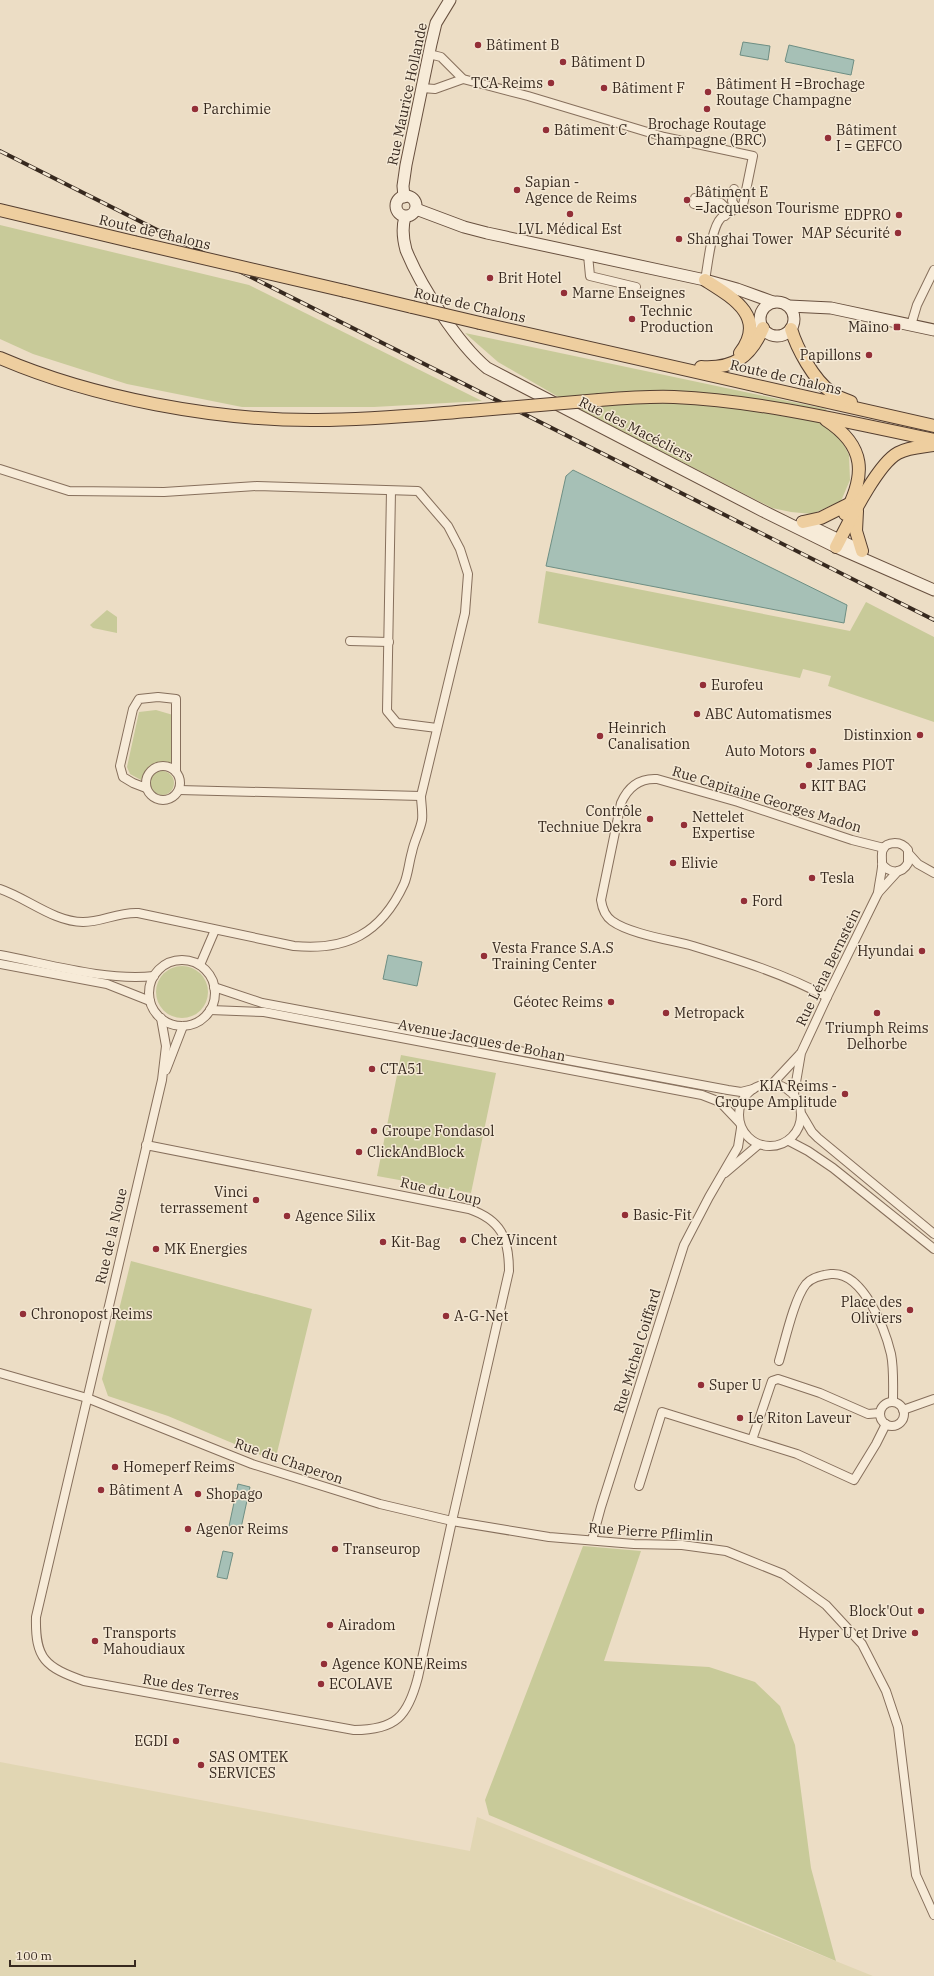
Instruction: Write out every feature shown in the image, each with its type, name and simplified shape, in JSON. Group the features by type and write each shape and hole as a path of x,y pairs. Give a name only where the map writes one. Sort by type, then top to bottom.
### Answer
{"main road":[{"name":"Route de Chalons","path":"0,210 345,292 934,426"},
{"path":"705,280 729,296 744,310 749,318 751,331 749,339 739,354 728,364"},
{"path":"591,347 698,367 715,368 741,359 749,352 757,342 762,322"},
{"path":"792,326 796,343 819,382 832,394 886,415"},
{"path":"0,358 60,380 103,392 160,405 208,413 317,420 370,419 599,400 674,397 730,402 820,416 934,440"},
{"path":"820,416 846,436 854,450 858,462 860,477 854,506 856,531 862,551"},
{"path":"835,541 854,506 890,458 908,448 934,445"},
{"path":"803,522 821,518 854,506"}],"street":[{"name":"Rue Maurice Hollande","path":"404,197 403,186 405,171 436,22 450,0"},
{"path":"429,54 441,57 463,79 528,96 664,138 753,156 743,205 718,222 705,280"},
{"path":"422,88 435,89 463,79"},
{"path":"731,212 734,189"},
{"path":"404,197 409,197 415,200 416,209 413,214 405,216 400,214 396,209 398,200 404,197"},
{"path":"694,201 721,203 731,212"},
{"path":"416,209 464,227 705,280 737,289 773,302 782,302 789,306 831,308 934,330"},
{"name":"Rue des Macécliers","path":"405,216 403,234 406,249 418,274 449,324 468,351 486,368 763,511 862,551 934,588"},
{"path":"588,254 590,276 636,287"},
{"path":"911,325 917,304 934,270"},
{"path":"737,289 755,305 762,322 770,334 783,335 810,308"},
{"path":"762,322 764,307 773,302"},
{"path":"789,306 794,314 792,326"},
{"path":"0,469 68,491 164,492 257,486 418,492 448,526 460,549 468,574 465,613 436,728 421,796 422,820 413,845 404,883 384,916 366,932 348,942 312,948 294,946 128,912 92,922 74,921 58,916 0,889"},
{"path":"391,491 387,711 397,723 436,728"},
{"name":"Rue des Macécliers","path":"763,511 803,522 835,541 934,588"},
{"path":"350,641 389,642"},
{"path":"146,788 132,783 123,777 120,766 133,709 139,699 158,697 176,699 176,772 180,781 179,790 171,798 160,800 150,795 146,788 147,776 155,768 166,766 176,772"},
{"name":"Rue Capitaine Georges Madon","path":"827,997 810,988 758,967 692,946 628,929 611,920 602,908 601,900 621,803 625,795 635,784 649,779 657,779 738,802 852,840 884,848"},
{"path":"179,790 421,796"},
{"path":"909,854 908,863 898,872 889,870 882,864 881,855 884,848 889,844 898,843 906,847 909,854 918,864 934,873"},
{"name":"Rue Léna Bernstein","path":"878,893 882,864"},
{"name":"Rue Léna Bernstein","path":"801,1053 878,893 898,872"},
{"path":"200,965 215,930"},
{"path":"0,955 106,975 140,978 154,976"},
{"path":"175,961 188,961 200,965 212,979 214,987 215,995 210,1010 199,1021 183,1026 172,1024 161,1018 153,1008 150,1001 150,989 154,976 166,964 175,961"},
{"path":"0,964 107,984 150,1001"},
{"name":"Avenue Jacques de Bohan","path":"214,987 262,1003 741,1092 753,1089"},
{"name":"Avenue Jacques de Bohan","path":"210,1010 264,1012 702,1095 720,1102 740,1125"},
{"path":"161,1018 166,1046 162,1080"},
{"path":"162,1080 183,1026"},
{"path":"772,1084 801,1053"},
{"path":"794,1094 801,1053"},
{"name":"Rue de la Noue","path":"87,1398 162,1080"},
{"path":"802,1116 796,1134 789,1141 779,1146 768,1147 758,1144 745,1135 740,1125 741,1103 746,1095 753,1089 762,1085 772,1084 784,1087 794,1094 798,1100 802,1116 812,1132 818,1138 934,1234"},
{"name":"Rue Michel Coiffard","path":"592,1540 684,1245 738,1147 740,1125"},
{"path":"789,1141 808,1151 833,1168 934,1249"},
{"name":"Rue Michel Coiffard","path":"721,1176 758,1144"},
{"name":"Rue du Loup","path":"146,1145 469,1209 483,1214 497,1224 506,1239 509,1254 509,1270 452,1521"},
{"path":"779,1361 794,1310 806,1284 813,1278 822,1275 834,1274 846,1277 860,1288 874,1309 885,1331 891,1355 893,1402"},
{"name":"Rue du Chaperon","path":"0,1374 87,1398 252,1464 380,1504 452,1521 549,1537 579,1539"},
{"path":"752,1440 772,1381 778,1379 820,1393 868,1414 880,1413"},
{"name":"Rue des Terres","path":"87,1398 36,1617 38,1648 46,1661 60,1672 84,1681 354,1730 369,1730 382,1727 397,1719 406,1711 414,1695 452,1521"},
{"path":"903,1410 934,1399"},
{"path":"893,1402 897,1403 903,1410 903,1419 900,1423 891,1426 883,1421 880,1413 885,1405 893,1402"},
{"path":"639,1486 662,1412 797,1454 854,1480 876,1444 886,1424"},
{"name":"Rue Pierre Pflimlin","path":"579,1539 634,1544 682,1545 726,1551 783,1574 826,1605 862,1644 886,1691 898,1727 916,1875 934,1915"}],"shaded area":[{"path":"743,42 770,46 768,60 740,55"},
{"path":"789,45 854,60 851,75 786,62"},
{"path":"573,470 847,605 844,623 546,566 566,476"},
{"path":"388,955 422,962 417,986 383,979"},
{"path":"238,1484 250,1487 241,1528 229,1526"},
{"path":"223,1551 233,1553 227,1579 217,1577"},
{"path":"0,1762 470,1851 477,1817 873,1976 0,1976"}],"green space":[{"path":"0,225 249,285 482,401 374,407 242,407 127,384 33,354 0,339"},
{"path":"465,333 826,409 849,455 850,480 841,501 812,514 772,508 581,410 498,362"},
{"path":"546,571 850,631 866,602 934,637 934,722 828,686 831,676 803,669 800,678 538,623"},
{"path":"107,610 117,617 117,633 93,628 90,625"},
{"path":"156,710 173,715 173,764 153,764 146,770 141,780 130,774 127,767 139,712"},
{"path":"162,771 171,774 174,783 171,792 162,795 153,792 150,783 153,774"},
{"path":"182,966 192,968 200,974 206,982 208,992 206,1002 200,1010 192,1016 182,1018 172,1016 164,1010 158,1002 156,992 158,982 164,974 172,968"},
{"path":"401,1055 496,1073 471,1193 377,1176"},
{"path":"131,1261 312,1309 275,1461 168,1416 108,1396 102,1379"},
{"path":"583,1546 641,1551 604,1661 709,1667 755,1682 780,1706 795,1745 811,1868 836,1961 489,1815 485,1800"}],"railway":[{"path":"0,151 934,620"}],"place":[{"name":"Bâtiment B","path":"478,45"},
{"name":"Bâtiment D","path":"563,62"},
{"name":"TCA Reims","path":"551,83"},
{"name":"Bâtiment F","path":"604,88"},
{"name":"Bâtiment H =Brochage Routage Champagne","path":"708,92"},
{"name":"Parchimie","path":"195,109"},
{"name":"Brochage Routage Champagne (BRC)","path":"707,109"},
{"name":"Bâtiment C","path":"546,130"},
{"name":"Bâtiment I = GEFCO","path":"828,138"},
{"name":"Sapian - Agence de Reims","path":"517,190"},
{"name":"Bâtiment E =Jacqueson Tourisme","path":"687,200"},
{"name":"LVL Médical Est","path":"570,214"},
{"name":"EDPRO","path":"899,215"},
{"name":"MAP Sécurité","path":"898,233"},
{"name":"Shanghai Tower","path":"679,239"},
{"name":"Brit Hotel","path":"490,278"},
{"name":"Marne Enseignes","path":"564,293"},
{"name":"Technic Production","path":"632,319"},
{"name":"Maino","path":"897,327"},
{"name":"Papillons","path":"869,355"},
{"name":"Eurofeu","path":"703,685"},
{"name":"ABC Automatismes","path":"697,714"},
{"name":"Distinxion","path":"920,735"},
{"name":"Heinrich Canalisation","path":"600,736"},
{"name":"Auto Motors","path":"813,751"},
{"name":"James PIOT","path":"809,765"},
{"name":"KIT BAG","path":"803,786"},
{"name":"Contrôle Techniue Dekra","path":"650,819"},
{"name":"Nettelet Expertise","path":"684,825"},
{"name":"Elivie","path":"673,863"},
{"name":"Tesla","path":"812,878"},
{"name":"Ford","path":"744,901"},
{"name":"Hyundai","path":"922,951"},
{"name":"Vesta France S.A.S Training Center","path":"484,956"},
{"name":"Géotec Reims","path":"611,1002"},
{"name":"Metropack","path":"666,1013"},
{"name":"Triumph Reims Delhorbe","path":"877,1013"},
{"name":"CTA51","path":"372,1069"},
{"name":"KIA Reims - Groupe Amplitude","path":"845,1094"},
{"name":"Groupe Fondasol","path":"374,1131"},
{"name":"ClickAndBlock","path":"359,1152"},
{"name":"Vinci terrassement","path":"256,1200"},
{"name":"Basic-Fit","path":"625,1215"},
{"name":"Agence Silix","path":"287,1216"},
{"name":"Chez Vincent","path":"463,1240"},
{"name":"Kit-Bag","path":"383,1242"},
{"name":"MK Energies","path":"156,1249"},
{"name":"Place des Oliviers","path":"910,1310"},
{"name":"Chronopost Reims","path":"23,1314"},
{"name":"A-G-Net","path":"446,1316"},
{"name":"Super U","path":"701,1385"},
{"name":"Le Riton Laveur","path":"740,1418"},
{"name":"Homeperf Reims","path":"115,1467"},
{"name":"Bâtiment A","path":"101,1490"},
{"name":"Shopago","path":"198,1494"},
{"name":"Agenor Reims","path":"188,1529"},
{"name":"Transeurop","path":"335,1549"},
{"name":"Block'Out","path":"921,1611"},
{"name":"Airadom","path":"330,1625"},
{"name":"Hyper U et Drive","path":"915,1633"},
{"name":"Transports Mahoudiaux","path":"95,1641"},
{"name":"Agence KONE Reims","path":"324,1664"},
{"name":"ECOLAVE","path":"321,1684"},
{"name":"EGDI","path":"176,1741"},
{"name":"SAS OMTEK SERVICES","path":"201,1765"}]}
